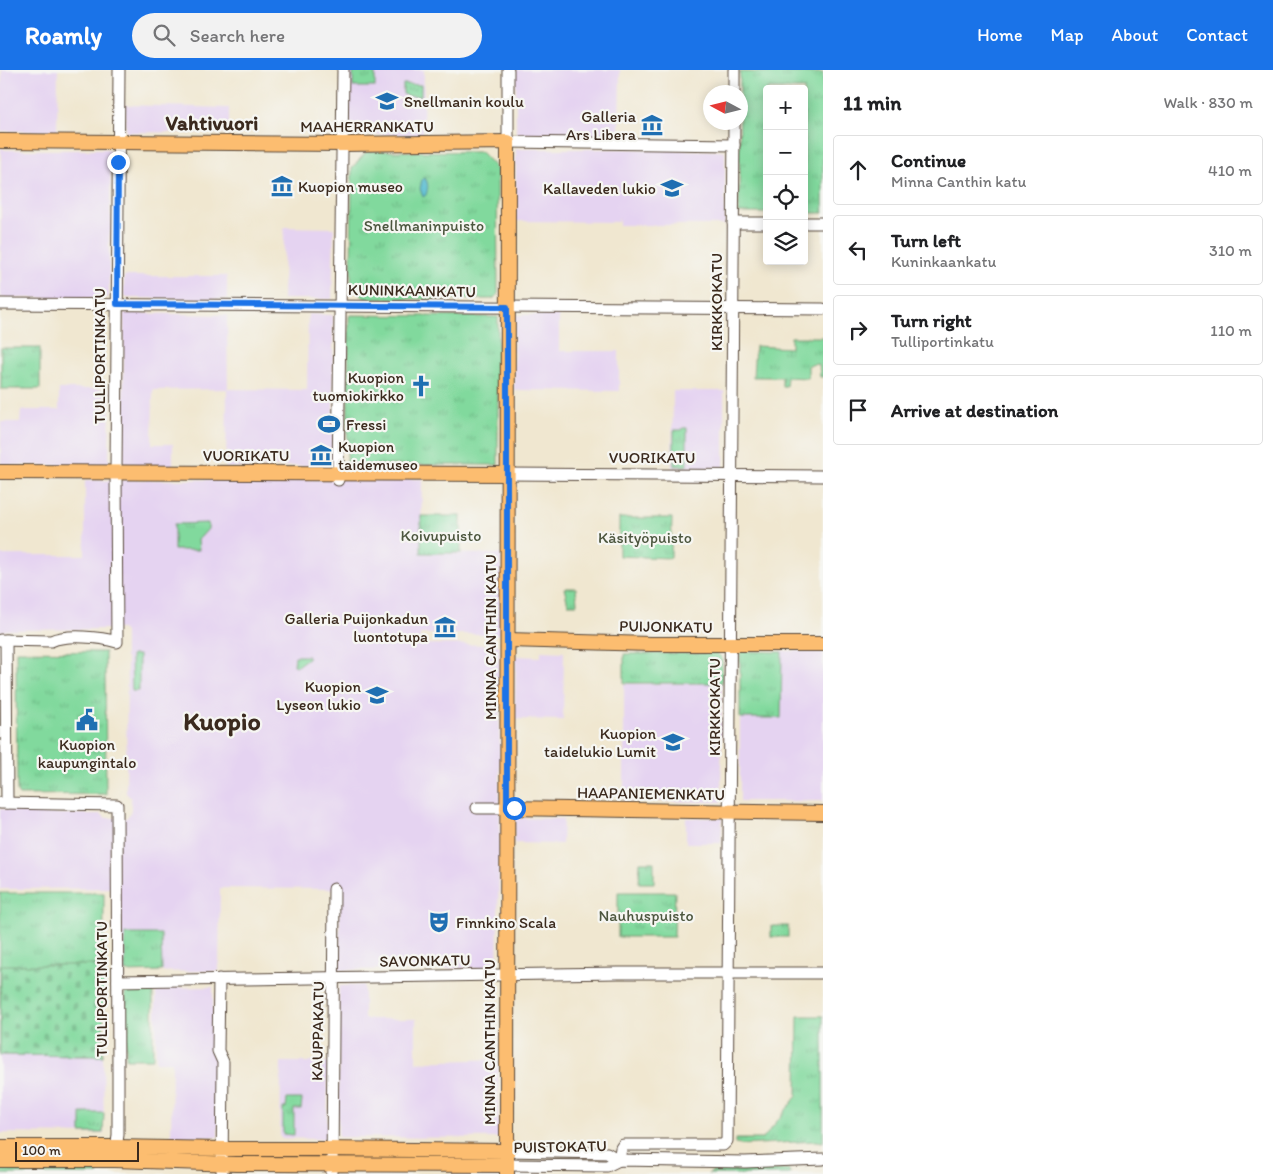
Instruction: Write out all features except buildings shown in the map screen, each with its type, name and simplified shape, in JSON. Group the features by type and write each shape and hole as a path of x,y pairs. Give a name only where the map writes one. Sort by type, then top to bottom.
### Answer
{"main road":[{"name":"MAAHERRANKATU","path":"0,141 342,144 508,142"},
{"name":"MINNA CANTHIN KATU","path":"507,1163 508,142"},
{"name":"VUORIKATU","path":"0,472 116,472 338,477 507,474"},
{"name":"PUIJONKATU","path":"508,640 650,644 823,644"},
{"name":"HAAPANIEMENKATU","path":"507,808 823,813"},
{"name":"PUISTOKATU","path":"0,1147 115,1160"},
{"name":"PUISTOKATU","path":"223,1162 333,1149 507,1163"},
{"name":"PUISTOKATU","path":"0,1160 223,1162 332,1169 507,1163"}],"street":[{"name":"TULLIPORTINKATU","path":"3,640 51,641 58,638 103,638 117,642 116,472 119,70"},
{"path":"338,477 343,70"},
{"name":"MINNA CANTHIN KATU","path":"508,70 508,142"},
{"path":"734,70 734,85"},
{"name":"KIRKKOKATU","path":"618,1160 623,1145 723,1144 727,1141 734,130"},
{"name":"MAAHERRANKATU","path":"508,142 734,145"},
{"path":"733,222 763,222"},
{"path":"808,222 823,222"},
{"name":"KUNINKAANKATU","path":"0,304 823,309"},
{"name":"VUORIKATU","path":"507,474 823,476"},
{"path":"3,640 3,803"},
{"name":"TULLIPORTINKATU","path":"3,803 117,805 118,1125 115,1160"},
{"name":"HAAPANIEMENKATU","path":"478,808 507,808"},
{"name":"KAUPPAKATU","path":"332,1169 334,889"},
{"name":"SAVONKATU","path":"118,981 728,972 823,973"},
{"path":"219,979 218,1051 223,1062 223,1162"},
{"name":"PUISTOKATU","path":"507,1163 608,1152 618,1160 745,1162 823,1160"}],"shaded area":[{"path":"2,70 58,70 57,131 1,131"},
{"name":"Snellmanin koulu","path":"350,70 424,70 423,135 350,134"},
{"path":"516,70 620,70 619,135 516,134"},
{"path":"125,105 229,108 229,133 126,132"},
{"path":"1,147 5,150 107,149 111,152 110,211 112,225 109,237 109,296 107,298 1,298"},
{"path":"516,149 725,151 725,225 619,225 619,216 618,222 516,221"},
{"path":"284,227 334,228 332,299 283,299"},
{"path":"124,276 227,276 227,299 127,298 124,296"},
{"path":"124,313 227,315 228,389 307,390 308,314 333,316 333,465 226,468 227,389 153,390 152,444 173,444 173,467 123,466"},
{"path":"514,315 559,315 559,351 619,351 619,391 514,390"},
{"path":"59,389 110,389 109,466 1,465 1,422 20,422 21,410 59,410"},
{"path":"673,391 724,391 724,469 672,468"},
{"path":"422,479 421,553 501,554 500,634 420,634 419,644 499,645 500,819 497,968 339,970 340,889 220,888 219,971 124,972 124,981 118,981 118,888 0,889 0,809 32,810 43,814 101,814 106,818 127,818 131,811 131,798 126,793 127,661 125,657 125,632 122,629 107,629 6,630 0,632 0,555 85,555 85,480"},
{"path":"541,651 564,652 563,720 515,719 516,656 541,657"},
{"path":"740,651 823,651 823,801 740,801"},
{"name":"Kuopion taidelukio Lumit","path":"722,683 721,802 624,801 624,684"},
{"path":"514,818 563,819 562,844 514,843"},
{"path":"686,818 722,818 721,843 686,843"},
{"path":"364,985 364,1019 416,1019 416,1062 498,1059 498,1138 338,1137 339,986"},
{"path":"213,987 213,1054 218,1062 218,1137 171,1137 172,1062 156,1062 156,988"},
{"path":"0,1055 103,1056 104,1134 0,1133"},
{"path":"281,1062 328,1062 327,1137 321,1139 280,1138"}],"green space":[{"path":"353,70 375,70 375,87 353,87"},
{"path":"740,72 823,73 823,213 808,213 808,85 763,85 763,213 739,213 740,130 748,130 748,85 740,85"},
{"path":"403,84 421,85 421,96 403,94"},
{"name":"Snellmaninpuisto","path":"367,151 481,152 497,169 498,294 493,299 365,299 351,284 352,168"},
{"path":"350,315 498,317 498,465 347,465"},
{"path":"791,337 823,337 823,377 820,377 819,364 808,365 808,378 787,377 786,386 782,386 782,377 753,377 755,346 791,348"},
{"path":"1,348 40,348 40,389 1,389"},
{"path":"687,428 687,466 674,466 674,430 682,430"},
{"name":"Koivupuisto","path":"421,516 461,516 461,553 421,553"},
{"name":"Käsityöpuisto","path":"619,518 672,518 671,558 619,556"},
{"path":"208,523 208,529 198,540 199,550 174,550 174,524"},
{"path":"564,588 576,588 577,604 568,604"},
{"path":"16,651 105,652 106,794 19,795 17,792"},
{"path":"740,651 782,652 781,718 740,718"},
{"path":"716,653 722,658 722,683 624,683 624,654"},
{"path":"139,655 139,691 132,691 131,656"},
{"path":"295,656 309,657 297,666 294,665"},
{"path":"640,862 654,862 654,883 639,883"},
{"name":"Nauhuspuisto","path":"618,892 675,892 674,937 618,937"},
{"path":"0,893 104,893 103,1056 0,1055"},
{"path":"771,926 788,926 788,937 771,937"},
{"path":"125,934 161,934 162,971 125,972"},
{"path":"1,965 104,965 103,1056 0,1055"},
{"path":"125,990 153,990 153,1059 126,1059"},
{"path":"798,1016 823,1016 823,1142 735,1144 735,1139 763,1139 797,1096"},
{"path":"287,1099 302,1099 301,1109 294,1109 294,1135 283,1134 283,1108 286,1108"},
{"path":"81,1113 104,1113 103,1133 81,1133"},
{"path":"0,1167 91,1168 99,1174 0,1174"},
{"path":"715,1170 789,1170 790,1174 708,1174"}],"water":[{"path":"425,178 428,189 423,197 420,189 422,179"}],"place":[{"name":"Snellmanin koulu","path":"387,101"},
{"name":"Galleria Ars Libera","path":"652,125"},
{"name":"Kuopion museo","path":"282,186"},
{"name":"Kallaveden lukio","path":"672,188"},
{"name":"Kuopion tuomiokirkko","path":"421,386"},
{"name":"Fressi","path":"329,424"},
{"name":"Kuopion taidemuseo","path":"321,455"},
{"name":"Galleria Puijonkadun luontotupa","path":"445,627"},
{"name":"Kuopion Lyseon lukio","path":"377,695"},
{"name":"Kuopion kaupungintalo","path":"87,720"},
{"name":"Kuopion taidelukio Lumit","path":"673,742"},
{"name":"Finnkino Scala","path":"439,922"}],"district":[{"name":"Vahtivuori","path":"212,123"},
{"name":"Kuopio","path":"222,721"}],"route":[{"path":"118,162 117,304 507,307 507,808 514,808"}]}
